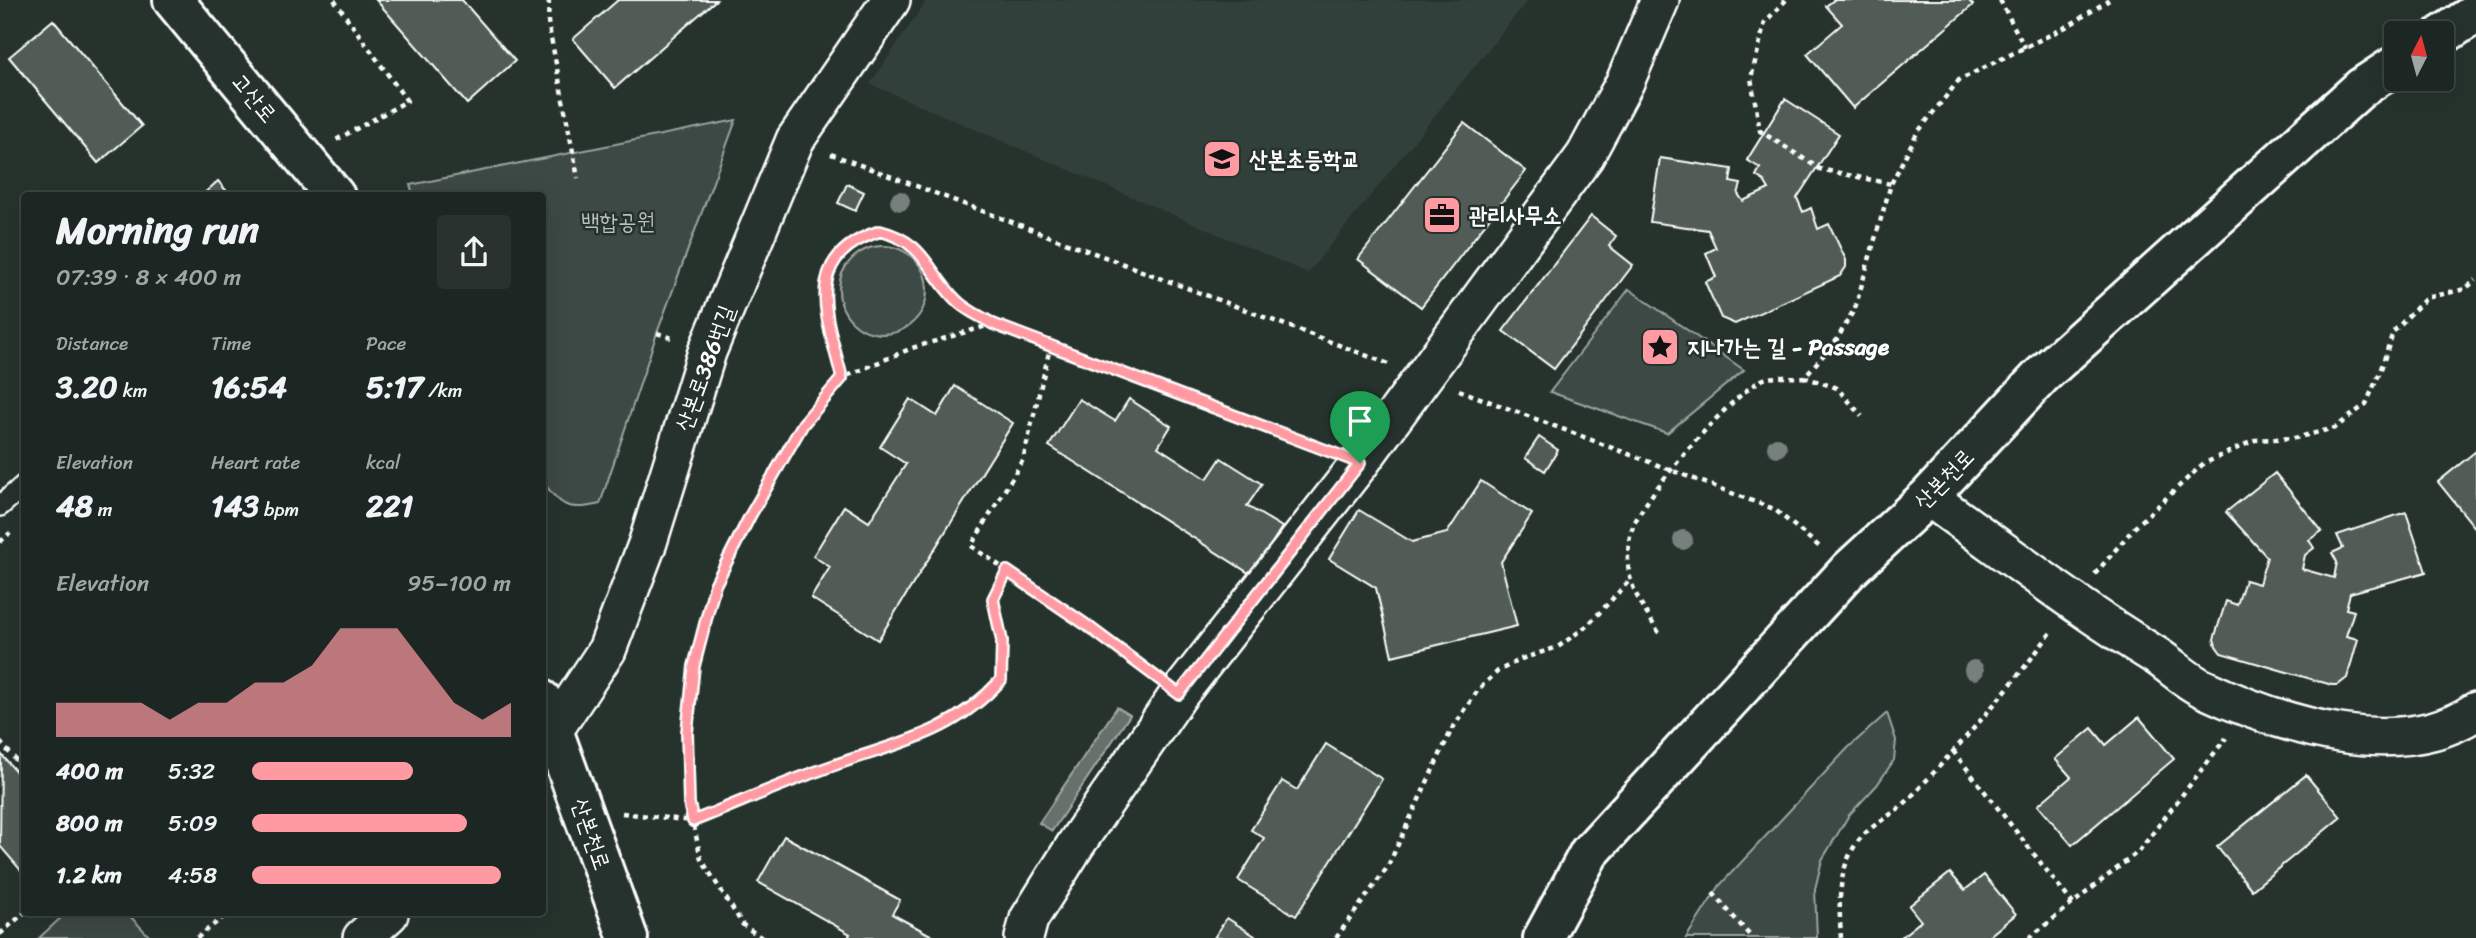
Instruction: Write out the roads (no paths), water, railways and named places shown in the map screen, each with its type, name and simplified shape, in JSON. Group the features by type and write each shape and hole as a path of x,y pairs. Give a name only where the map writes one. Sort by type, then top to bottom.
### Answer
{"street":[{"name":"고산로","path":"173,0 332,192"},
{"name":"산본로386번길","path":"547,726 607,650 648,542 707,352 795,140 891,0"},
{"path":"1024,938 1029,919 1069,855 1179,694 1360,463 1585,156 1625,82 1660,0"},
{"path":"2454,27 2476,13"},
{"name":"산본천로","path":"1543,938 1589,853 1849,570 1928,497 2041,376 2361,88 2384,73"},
{"path":"1928,497 2199,687 2282,720 2350,736 2409,734 2457,724 2476,711"},
{"name":"산본천로","path":"547,726 583,808 628,938"},
{"path":"362,938 387,916"}],"lane":[{"path":"0,506 21,488"}],"place":[{"name":"산본초등학교","path":"1222,159"},
{"name":"관리사무소","path":"1442,215"},
{"name":"지나가는 길 - Passage","path":"1660,347"}],"park label":[{"name":"백합공원","path":"618,221"}]}
